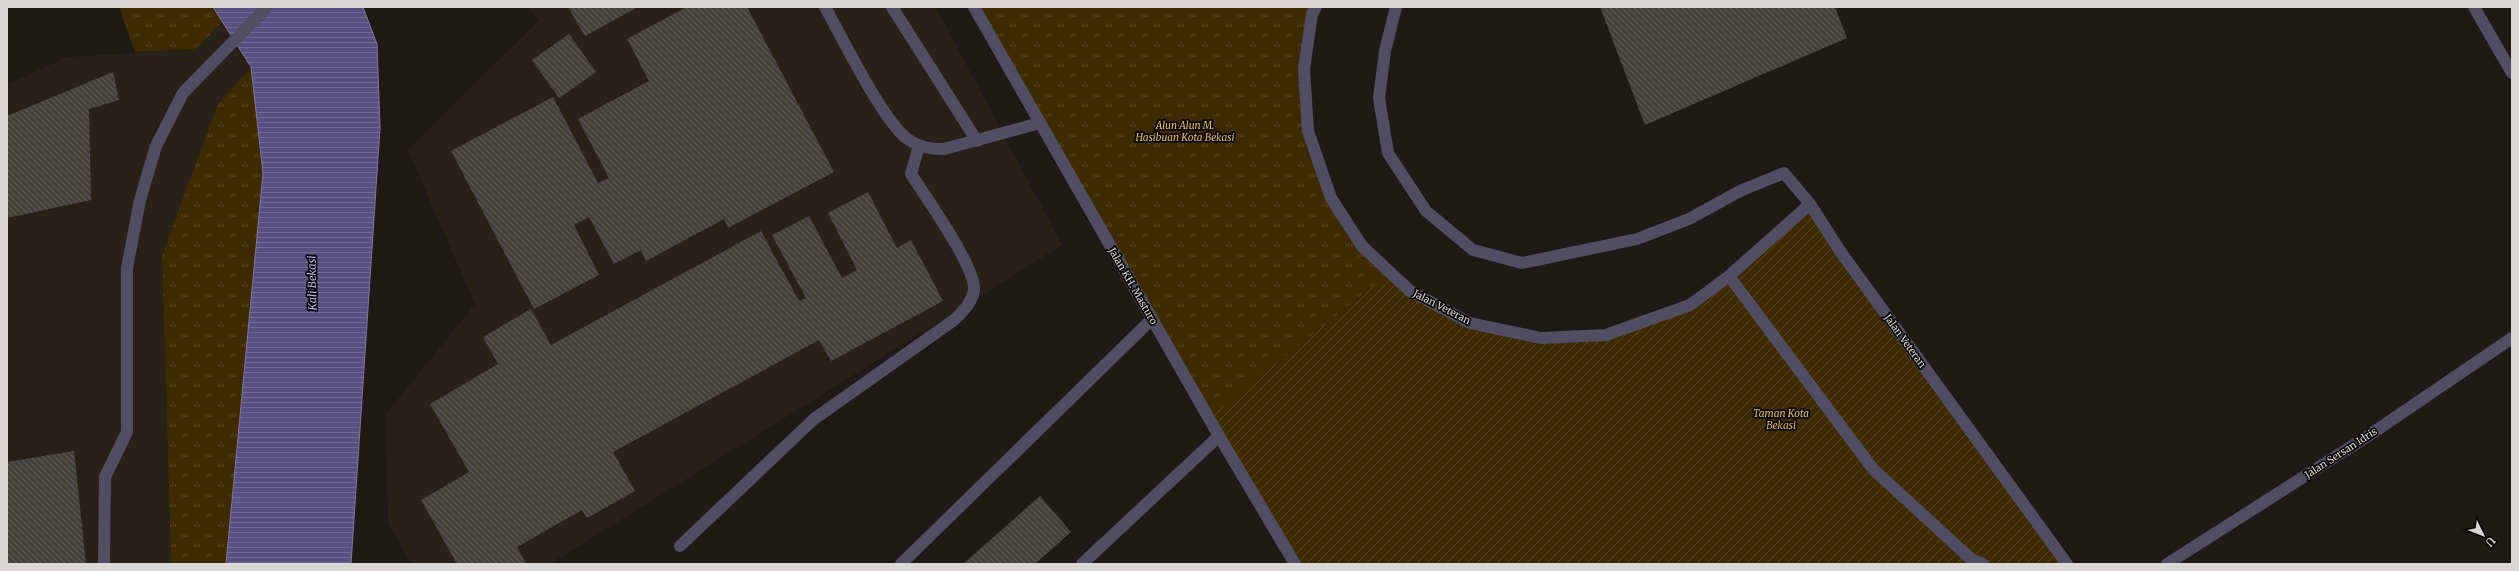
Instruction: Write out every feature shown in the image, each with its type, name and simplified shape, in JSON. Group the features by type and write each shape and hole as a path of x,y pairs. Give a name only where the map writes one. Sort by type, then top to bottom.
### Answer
{"street":[{"path":"104,564 105,477 126,432 127,268 140,200 156,146 183,93 267,7"},
{"path":"825,7 891,120 908,140 919,146 930,149 944,148 977,141 1040,123"},
{"path":"892,7 977,141"},
{"name":"Jalan KH. Masturo","path":"974,7 1219,436 1295,564"},
{"name":"Jalan Veteran","path":"1316,7 1312,14 1304,69 1308,131 1331,198 1362,246 1410,290 1470,323 1541,338 1606,335 1690,305 1729,276 1810,204 1840,251 2067,564"},
{"path":"1396,7 1385,51 1379,98 1388,153 1426,211 1473,250 1522,263 1636,239 1690,219 1740,191 1784,172 1810,204"},
{"path":"2474,7 2512,73"},
{"path":"680,546 814,419 954,320 968,306 974,289 968,266 911,174 919,146"},
{"path":"1729,276 1873,469 1972,560 1983,564"},
{"path":"902,564 1152,319"},
{"name":"Jalan Sersan Idris","path":"2167,564 2371,434 2512,338"},
{"path":"1082,564 1219,436"}],"shaded area":[{"path":"237,7 251,67 162,254 171,564 7,564 7,85 67,57 196,49"},
{"path":"529,7 936,7 1062,245 550,564 412,564 388,524 386,414 475,304 408,150 538,21"}],"green space":[{"path":"119,7 215,7 224,20 196,49 135,52"},
{"name":"Alun Alun M. Hasibuan Kota Bekasi","path":"973,7 1316,7 1304,69 1308,131 1331,198 1391,272 1209,418"},
{"path":"251,67 263,173 226,564 171,564 162,255 218,104"},
{"name":"Taman Kota Bekasi","path":"1810,204 2067,564 1296,564 1209,418 1391,272 1470,323 1541,338 1606,335 1690,305"}],"water":[{"name":"Kali Bekasi","path":"213,7 363,7 377,44 380,128 351,564 226,564 263,173 251,67"}],"building":[{"path":"568,7 638,7 585,36"},
{"path":"687,7 747,7 834,172 728,228 724,219 646,261 641,250 614,264 589,217 574,225 599,275 534,309 451,151 553,97 598,183 609,178 578,119 649,81 627,39"},
{"path":"1600,7 1835,7 1847,38 1645,125"},
{"path":"569,34 596,72 559,98 532,60"},
{"path":"113,72 119,100 89,109 91,200 7,218 7,116"},
{"path":"868,192 897,248 911,240 943,301 831,361 819,340 613,452 635,491 587,518 582,510 517,547 526,564 457,564 421,500 469,472 430,404 498,364 483,337 531,309 551,345 761,231 799,301 806,298 772,235 809,216 842,278 857,270 828,213"},
{"path":"74,451 86,564 7,564 7,462"},
{"path":"1040,496 1071,532 1035,564 963,564"}]}
